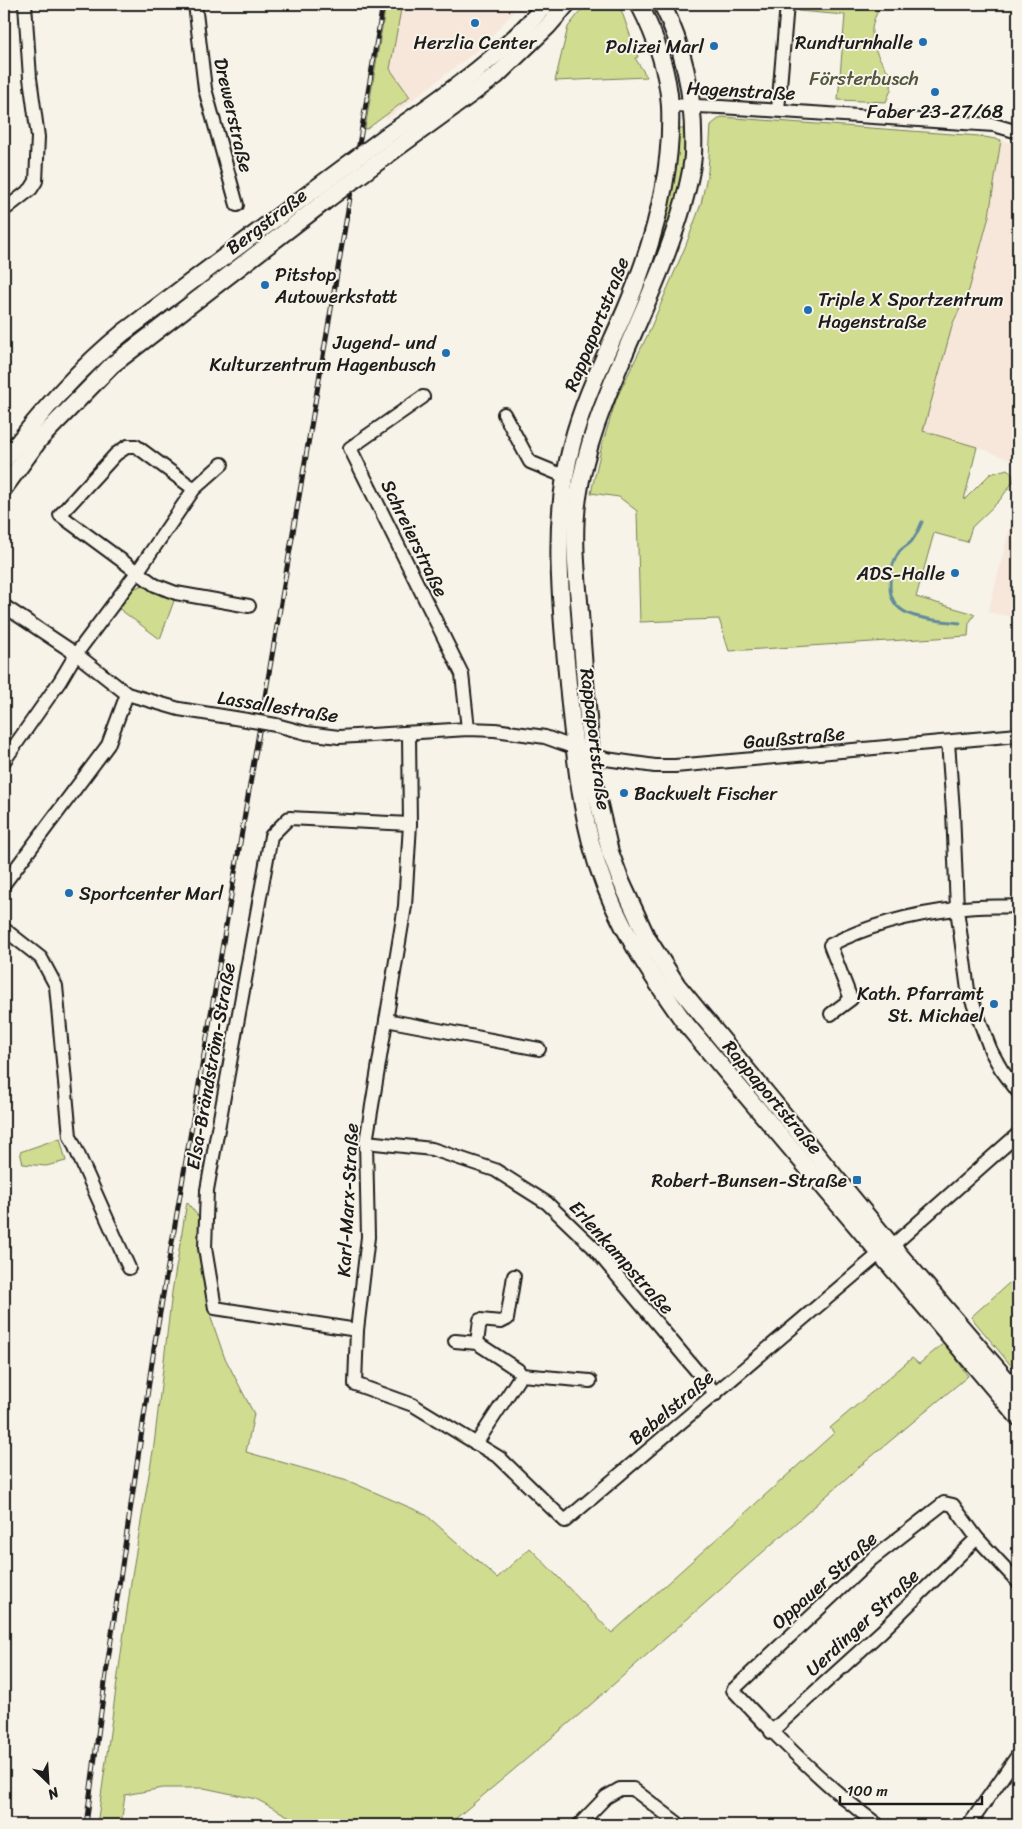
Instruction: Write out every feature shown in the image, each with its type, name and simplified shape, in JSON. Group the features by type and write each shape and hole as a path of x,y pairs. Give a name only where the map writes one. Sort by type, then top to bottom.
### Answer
{"main road":[{"name":"Bergstraße","path":"4,488 39,440 112,365 487,64 546,4"},
{"name":"Bergstraße","path":"389,144 496,76 568,4"},
{"name":"Rappaportstraße","path":"583,750 559,588 558,551 564,476 581,413 627,307 651,243 668,169 670,105 666,78 660,56 639,4"},
{"name":"Rappaportstraße","path":"662,4 678,41 688,80 693,155 689,181 678,223 654,286 608,391 589,445 578,497 575,551 583,750 578,778 598,864 632,944 685,1024 886,1250 1018,1393"},
{"name":"Bergstraße","path":"4,462 27,430 100,352 124,332 324,193"},
{"name":"Rappaportstraße","path":"886,1250 1018,1417"}],"street":[{"path":"4,210 31,190 36,181 38,137 30,78 25,4"},
{"name":"Drewerstraße","path":"194,4 205,88 237,205"},
{"path":"778,110 788,4"},
{"name":"Hagenstraße","path":"670,105 778,110 994,125 1018,132"},
{"name":"Schreierstraße","path":"423,397 350,448 462,674 468,729"},
{"path":"504,414 530,462 564,476"},
{"path":"194,489 136,446 128,446 116,454 60,515 155,585 176,593 249,606"},
{"path":"4,761 60,681 76,654 138,571 194,489 222,464"},
{"name":"Lassallestraße","path":"4,606 76,654 127,694 179,709 276,725 306,733 339,737 468,729 496,730 545,737 583,750"},
{"path":"4,884 108,745 127,694"},
{"name":"Karl-Marx-Straße","path":"355,1384 357,1330 368,1236 366,1142 405,906 410,824 409,734"},
{"name":"Gaußstraße","path":"583,750 606,759 655,766 675,766 1018,735"},
{"path":"948,742 957,909 968,990 991,1051 1001,1069 1018,1092"},
{"name":"Elsa-Brändström-Straße","path":"357,1330 215,1308 205,1248 207,1190 271,836 289,818 410,824"},
{"path":"831,1014 851,1000 830,945 853,933 902,918 957,909 1018,906"},
{"path":"4,929 41,958 56,986 70,1136 129,1268"},
{"path":"386,1020 538,1049"},
{"path":"886,1250 1018,1134"},
{"name":"Erlenkampstraße","path":"366,1142 432,1149 495,1170 547,1203 593,1246 716,1394"},
{"name":"Bebelstraße","path":"355,1384 413,1405 500,1458 565,1521 886,1250"},
{"path":"477,1343 480,1320 501,1322 507,1319 514,1276"},
{"path":"454,1342 477,1343 518,1370 521,1375"},
{"path":"521,1375 590,1381"},
{"path":"476,1444 521,1375"},
{"name":"Oppauer Straße","path":"772,1732 733,1690 872,1559 944,1503 953,1505 977,1538"},
{"path":"977,1538 1018,1582"},
{"name":"Uerdinger Straße","path":"772,1732 882,1631 977,1538"},
{"path":"772,1732 855,1808 878,1825"},
{"path":"969,1825 1018,1755"},
{"path":"579,1825 606,1797 620,1789 633,1789 680,1825"}],"shaded area":[{"path":"402,4 521,4 482,47 387,119 385,116 410,97 390,69"},
{"path":"1001,140 1018,145 1018,463 977,447 923,431 953,323 969,290 989,216"},
{"path":"1018,497 1018,618 988,612"}],"green space":[{"path":"386,4 402,4 390,69 410,97 365,129"},
{"path":"586,4 619,4 638,57 635,58 647,77 555,81 568,27"},
{"name":"Försterbusch","path":"799,4 883,4 873,23 872,32 873,42 880,59 892,76 891,90 886,102 838,100 845,15 798,11"},
{"name":"Triple X Sportzentrum Hagenstraße","path":"721,117 979,136 1001,140 989,216 969,290 953,323 923,431 977,447 964,500 990,474 1007,469 1012,473 1013,482 999,501 972,527 967,542 934,533 916,597 975,614 969,623 968,636 729,651 719,619 640,622 637,511 619,497 591,493 602,445 617,397 648,334 686,245 701,204 708,171 711,125"},
{"path":"675,129 685,129 682,173 674,216 582,448 574,641 565,570 568,491 584,424 612,355"},
{"path":"143,585 161,596 175,598 160,639 118,608 133,589"},
{"path":"60,1138 66,1161 46,1166 23,1164 20,1152"},
{"path":"187,1202 201,1220 201,1252 212,1321 224,1356 254,1414 246,1452 351,1482 425,1514 497,1578 530,1548 612,1633 834,1433 830,1428 912,1358 919,1364 945,1342 968,1376 859,1467 580,1714 448,1825 305,1825 256,1799 204,1788 163,1788 125,1795 121,1825 97,1825 132,1575 154,1445 172,1292"},
{"path":"1018,1275 1018,1374 971,1317"}],"waterway":[{"path":"922,522 913,540 900,551 895,560 890,577 892,597 897,606 914,616 960,623"}],"railway":[{"path":"86,1825 107,1667 155,1342 383,4"}],"place":[{"name":"Herzlia Center","path":"475,23"},
{"name":"Rundturnhalle","path":"923,42"},
{"name":"Polizei Marl","path":"714,46"},
{"name":"Faber 23-27/68","path":"935,92"},
{"name":"Pitstop Autowerkstatt","path":"265,285"},
{"name":"Triple X Sportzentrum Hagenstraße","path":"808,310"},
{"name":"Jugend- und Kulturzentrum Hagenbusch","path":"446,353"},
{"name":"ADS-Halle","path":"955,573"},
{"name":"Backwelt Fischer","path":"624,793"},
{"name":"Sportcenter Marl","path":"69,893"},
{"name":"Kath. Pfarramt St. Michael","path":"994,1004"},
{"name":"Robert-Bunsen-Straße","path":"857,1180"}]}
